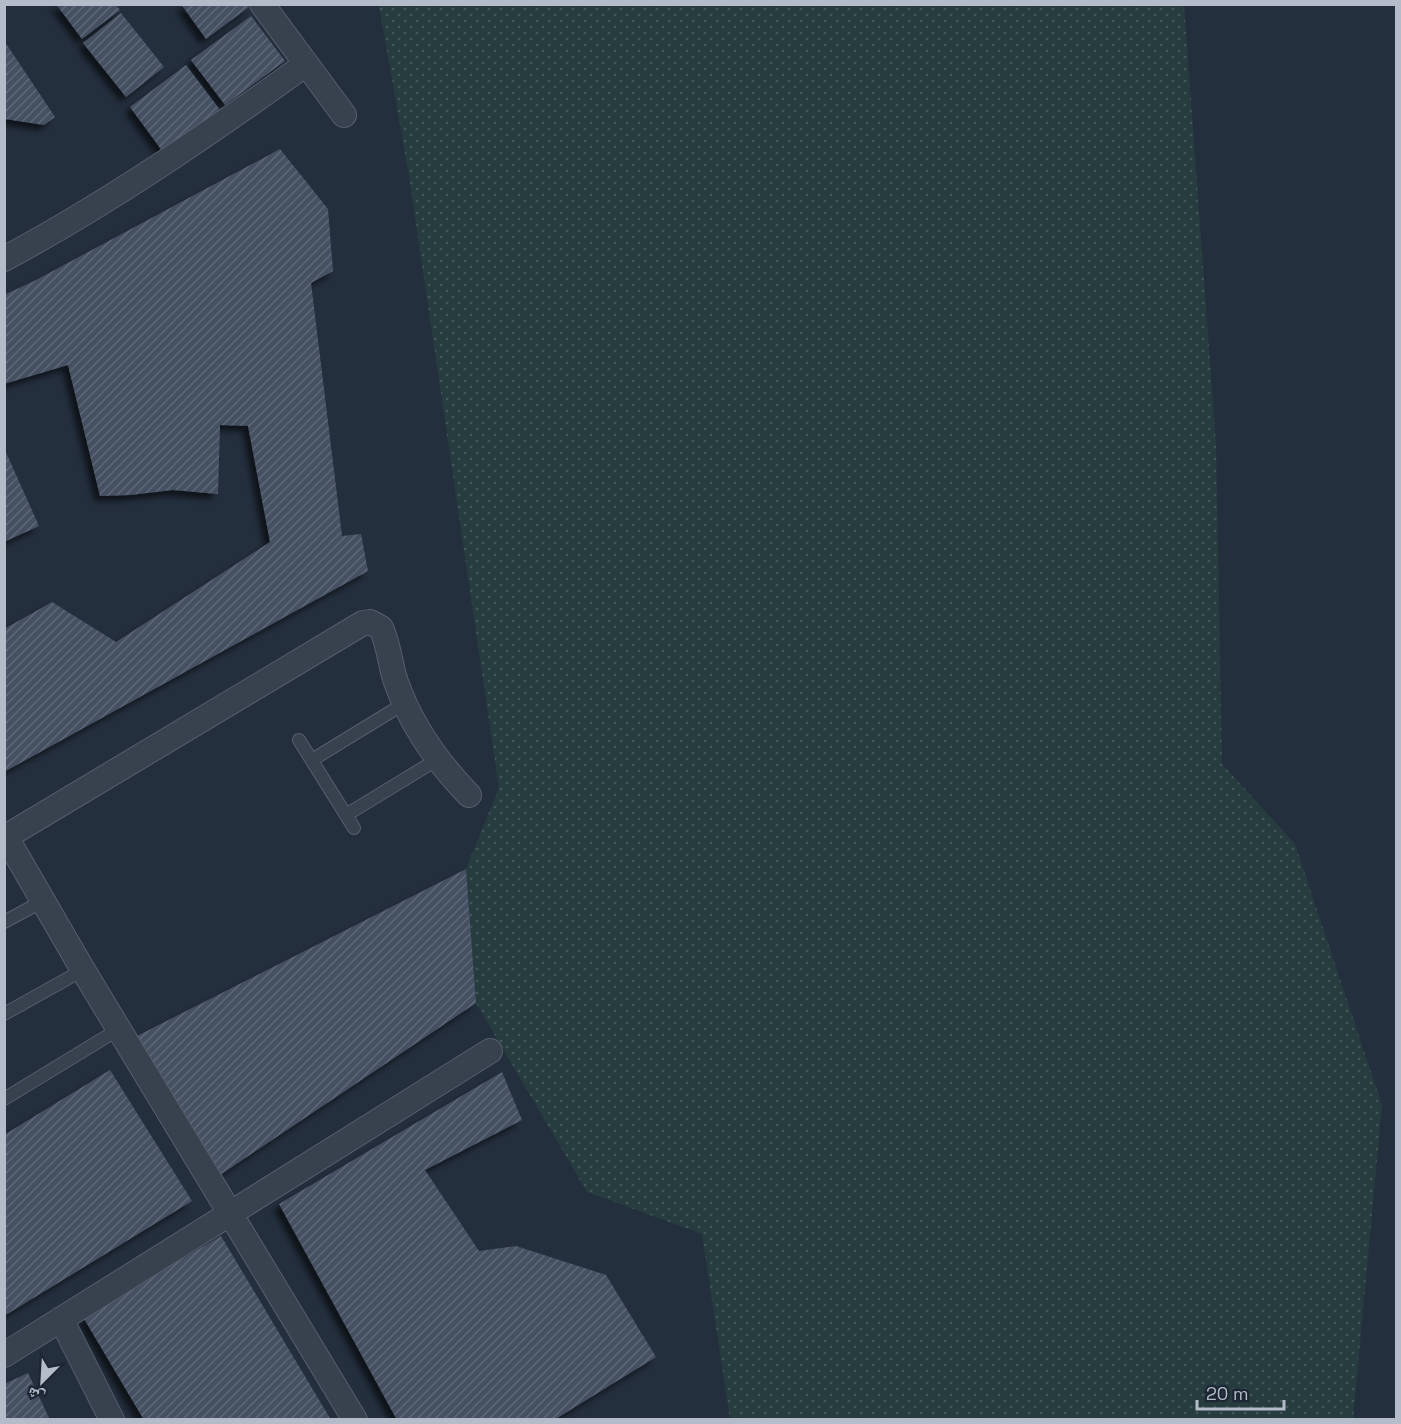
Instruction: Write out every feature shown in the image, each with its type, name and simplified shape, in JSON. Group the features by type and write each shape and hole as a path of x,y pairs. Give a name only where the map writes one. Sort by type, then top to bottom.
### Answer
{"street":[{"path":"262,4 344,115"},
{"path":"4,259 170,160 306,64"},
{"path":"355,1419 5,837 363,622 376,624 384,634 393,672 420,732 438,759 469,795"},
{"path":"4,1355 490,1051"},
{"path":"61,1319 112,1419"}],"lane":[{"path":"312,760 405,703"},
{"path":"299,740 354,828"},
{"path":"346,815 438,759"},
{"path":"4,922 43,901"},
{"path":"4,1014 83,970"},
{"path":"4,1099 119,1029"}],"green space":[{"path":"379,5 1184,5 1216,445 1222,764 1295,844 1382,1105 1353,1419 730,1419 702,1234 587,1192 476,1003 466,869 499,788 409,176"}],"building":[{"path":"56,4 115,4 120,10 82,39"},
{"path":"181,4 247,4 249,7 206,39"},
{"path":"121,13 164,67 126,97 83,43"},
{"path":"251,16 285,61 225,105 191,60"},
{"path":"5,42 55,117 44,125 5,119"},
{"path":"186,65 220,110 163,152 130,107"},
{"path":"280,149 328,209 333,271 311,283 342,536 361,534 368,571 4,772 4,629 52,602 116,642 270,542 248,426 220,425 218,494 173,490 100,496 68,365 4,384 4,295"},
{"path":"4,448 39,526 4,542"},
{"path":"466,869 476,1003 217,1177 135,1037"},
{"path":"110,1070 192,1201 4,1316 4,1135"},
{"path":"502,1072 522,1120 425,1170 479,1251 516,1246 606,1275 656,1357 554,1420 397,1420 279,1204"},
{"path":"221,1236 331,1420 144,1420 83,1317"},
{"path":"28,1373 50,1420 4,1420 4,1384"}]}
